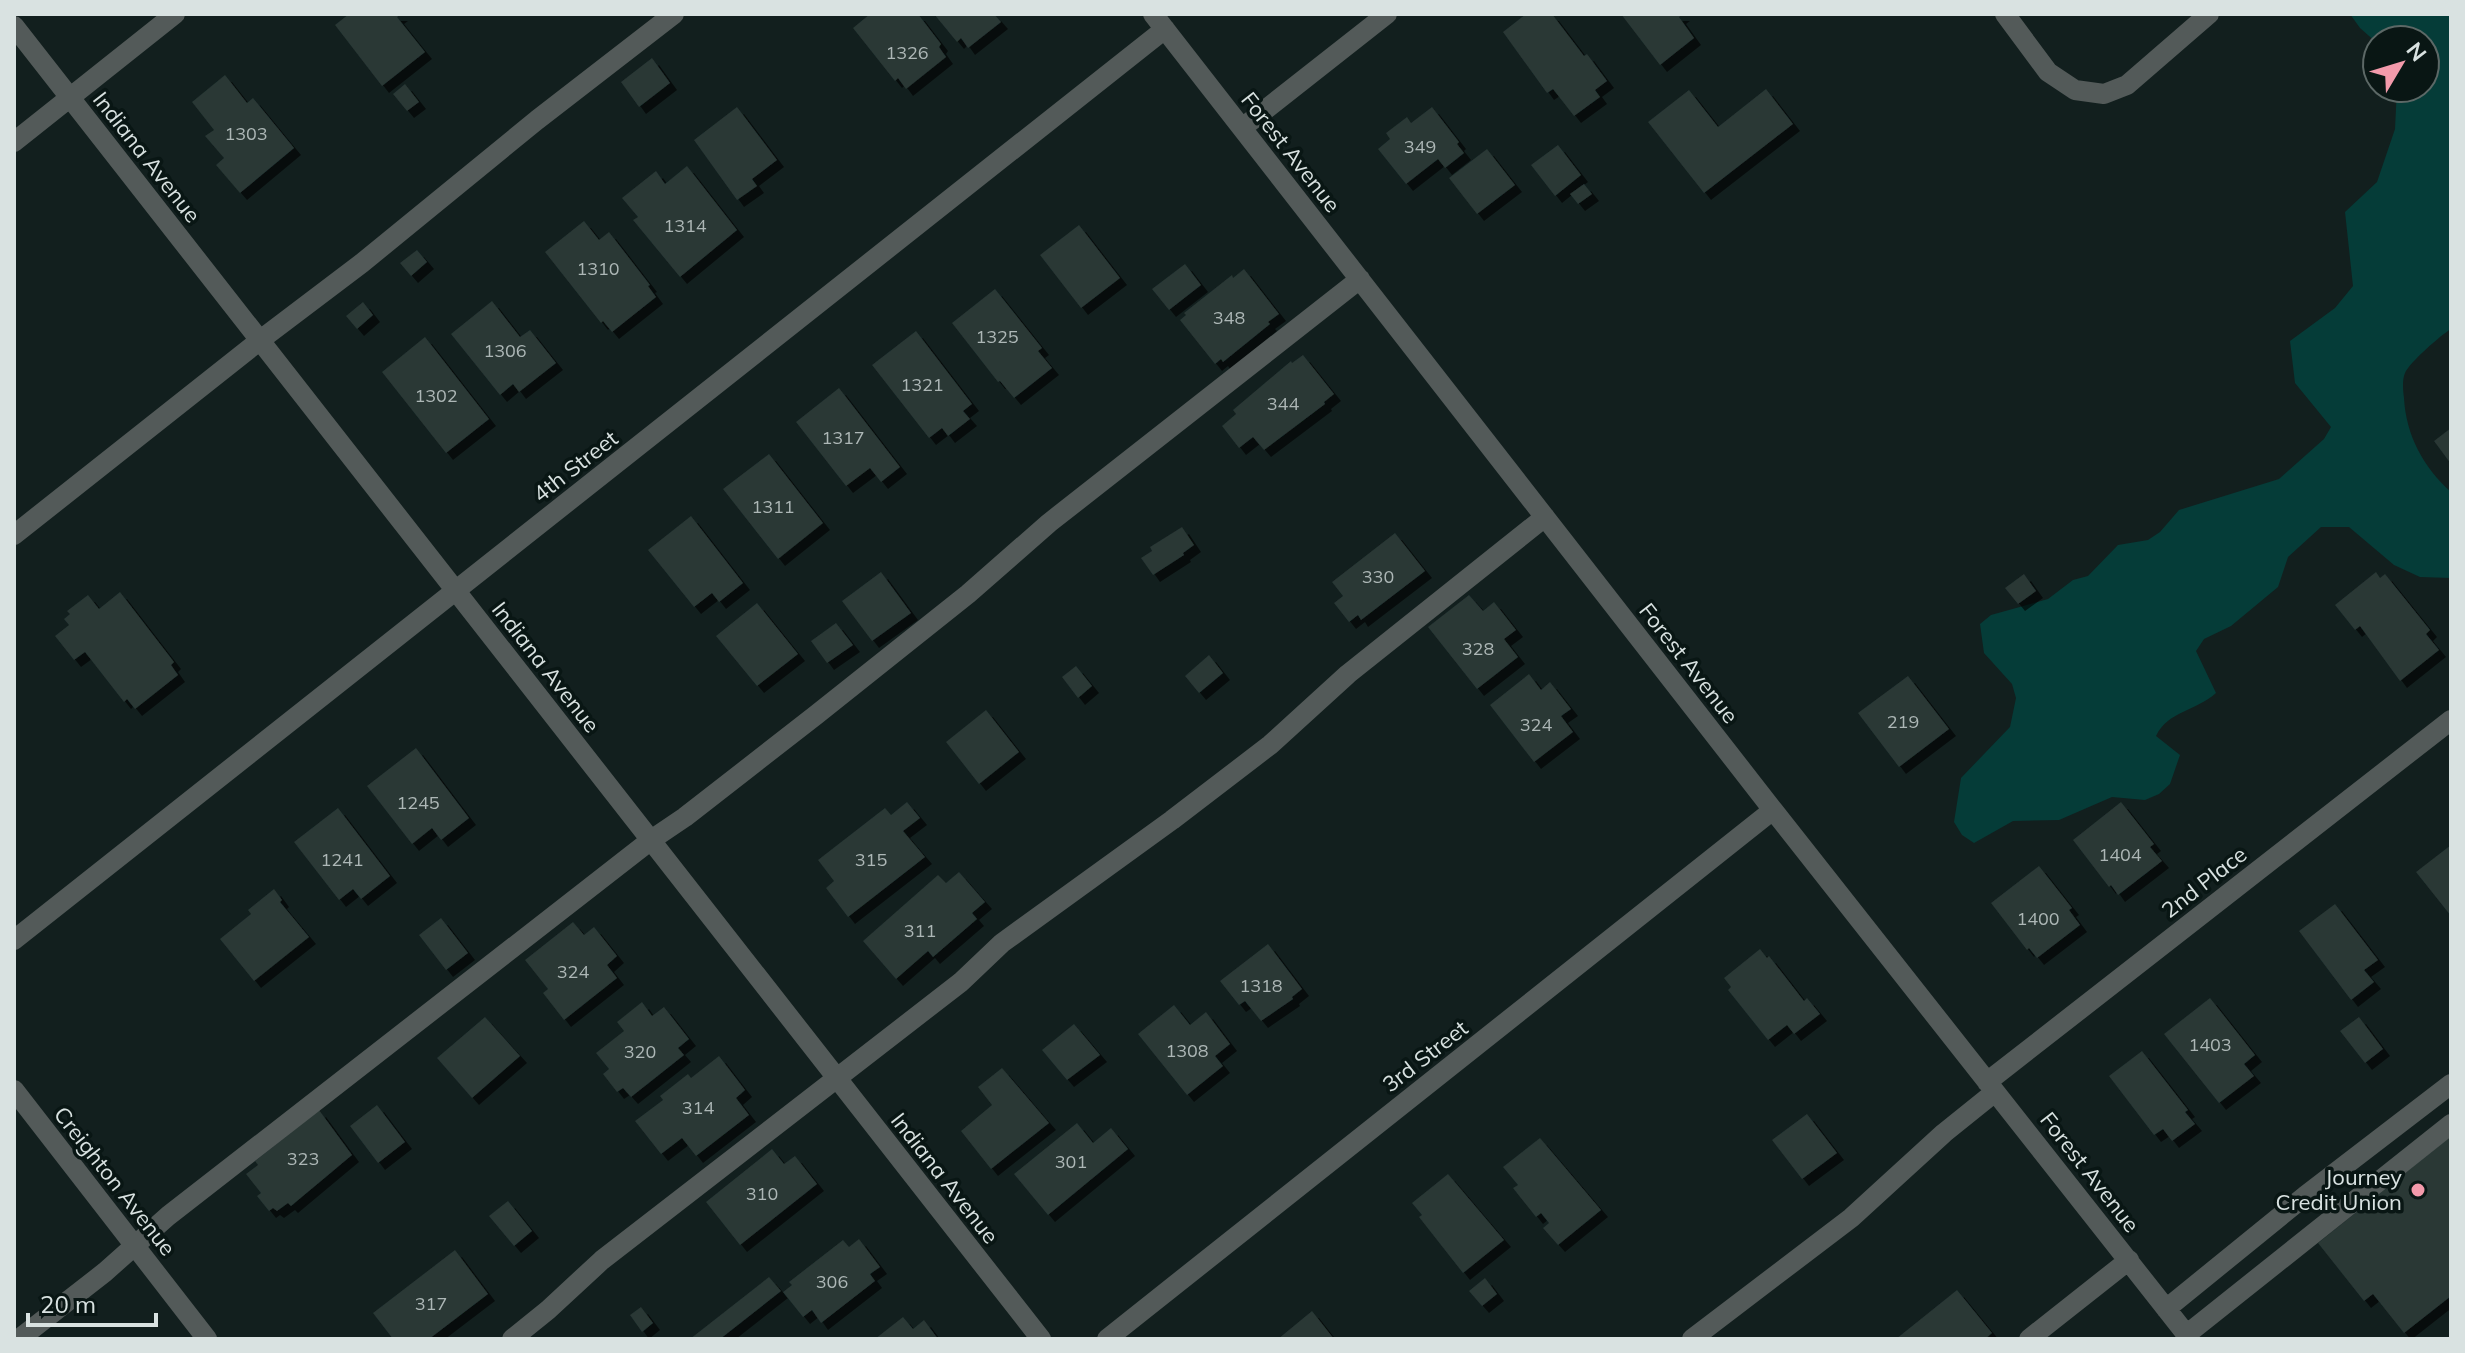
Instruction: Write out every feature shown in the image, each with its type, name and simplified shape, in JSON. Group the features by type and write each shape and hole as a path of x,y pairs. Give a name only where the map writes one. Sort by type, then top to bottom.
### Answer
{"street":[{"path":"14,142 175,14"},
{"path":"14,535 674,14"},
{"path":"1242,128 1387,14"},
{"path":"2005,14 2048,72 2075,90 2104,94 2127,85 2209,14"},
{"name":"Forest Avenue","path":"1159,22 2188,1337"},
{"name":"4th Street","path":"14,940 456,590 1159,22"},
{"name":"Indiana Avenue","path":"14,26 1041,1339"},
{"path":"19,1339 168,1216 804,724 968,594 1062,513 1360,279"},
{"path":"512,1339 602,1260 961,982 1002,943 1270,745 1348,674 1545,517"},
{"name":"2nd Place","path":"1692,1339 1851,1218 1991,1087 2451,720"},
{"name":"3rd Street","path":"1107,1339 1773,810"},
{"path":"2166,1309 2305,1196 2451,1084"},
{"name":"Creighton Avenue","path":"14,1090 207,1339"},
{"path":"2188,1337 2451,1124"},
{"path":"2029,1339 2129,1260"}],"shaded area":[{"path":"2350,14 2451,14 2451,329 2413,362 2405,373 2403,385 2405,412 2412,437 2424,461 2451,492 2451,578 2420,577 2394,565 2349,527 2321,527 2288,557 2278,587 2231,626 2204,639 2196,651 2216,693 2168,721 2156,736 2180,755 2170,784 2159,794 2145,800 2112,797 2059,820 2013,821 1974,843 1962,835 1954,822 1961,778 2010,727 2016,698 2012,684 1984,653 1980,624 1991,615 2048,599 2073,580 2088,576 2118,545 2148,540 2160,532 2179,510 2279,479 2324,439 2331,427 2295,383 2290,341 2335,308 2353,286 2345,212 2377,182 2395,129 2396,104 2441,104 2441,24 2361,24 2360,28"}],"building":[{"path":"349,14 401,14 397,17 425,52 382,86 335,25"},
{"path":"870,14 918,14 941,44 939,47 946,57 906,89 898,78 895,81 853,28"},
{"path":"934,14 994,14 1001,22 968,48 961,38 957,42"},
{"path":"1526,14 1552,14 1607,81 1595,90 1600,97 1574,116 1553,89 1547,93 1503,32"},
{"path":"1621,14 1683,14 1679,17 1694,38 1660,65"},
{"path":"652,58 670,83 639,107 621,82"},
{"path":"225,75 247,103 253,98 294,148 240,193 216,165 224,158 205,136 214,130 192,102"},
{"path":"405,84 419,102 407,111 393,94"},
{"path":"1766,89 1793,124 1704,193 1648,122 1689,90 1718,127"},
{"path":"737,107 777,160 752,179 757,186 737,200 694,140"},
{"path":"1432,107 1464,153 1445,168 1438,159 1406,184 1378,149 1390,139 1386,133 1407,117 1411,123"},
{"path":"1558,145 1581,175 1555,196 1531,165"},
{"path":"1487,149 1515,185 1477,214 1449,178"},
{"path":"687,166 737,230 680,277 633,220 638,217 622,198 656,171 665,184"},
{"path":"1584,184 1592,194 1578,204 1570,194"},
{"path":"584,221 599,240 609,232 656,297 612,332 603,321 601,323 545,252"},
{"path":"1079,225 1120,278 1081,308 1040,255"},
{"path":"417,250 427,262 411,276 400,263"},
{"path":"1185,264 1201,285 1169,310 1152,289"},
{"path":"1244,269 1279,314 1223,362 1221,359 1215,364 1180,320 1186,315 1184,313"},
{"path":"995,289 1042,348 1038,351 1052,368 1014,398 952,323"},
{"path":"492,301 520,337 530,330 556,363 519,392 513,384 500,395 451,334"},
{"path":"363,302 373,315 357,329 346,316"},
{"path":"916,331 972,404 963,411 970,419 948,436 942,428 929,438 872,365"},
{"path":"425,337 489,419 446,453 382,372"},
{"path":"1303,355 1334,394 1264,450 1253,437 1239,448 1222,426 1236,414 1233,410 1291,361"},
{"path":"839,388 900,467 881,482 870,468 846,486 796,422"},
{"path":"2451,428 2451,464 2434,441"},
{"path":"769,454 823,523 778,559 723,489"},
{"path":"691,516 743,583 719,602 712,593 694,607 648,550"},
{"path":"1182,527 1194,545 1153,575 1141,558 1152,551 1150,547"},
{"path":"1395,533 1425,571 1361,620 1358,615 1349,622 1334,603 1343,596 1332,582"},
{"path":"881,572 911,613 872,641 842,601"},
{"path":"2376,572 2380,578 2385,574 2430,630 2426,634 2439,650 2400,681 2360,626 2355,630 2335,605"},
{"path":"2024,574 2036,591 2018,604 2005,588"},
{"path":"120,592 174,662 171,665 178,675 135,709 127,699 124,702 85,652 74,660 55,636 69,625 64,619 70,614 67,611 88,595 99,609"},
{"path":"1469,595 1483,611 1494,602 1516,630 1504,639 1518,657 1477,689 1428,627"},
{"path":"757,603 798,654 757,686 716,636"},
{"path":"836,623 853,645 827,663 811,641"},
{"path":"1209,655 1223,673 1199,693 1185,676"},
{"path":"1076,666 1092,686 1078,698 1062,677"},
{"path":"1529,674 1541,690 1550,682 1571,709 1561,716 1573,732 1534,762 1490,705"},
{"path":"1908,676 1949,729 1899,767 1858,713"},
{"path":"986,710 1019,752 979,784 946,742"},
{"path":"416,748 469,818 441,840 432,828 412,844 367,786"},
{"path":"907,802 920,818 903,831 925,857 848,917 826,888 834,881 818,860 885,808 891,815"},
{"path":"2121,802 2154,844 2150,847 2162,861 2118,895 2073,840"},
{"path":"338,808 390,876 361,899 353,889 339,900 294,842"},
{"path":"2451,845 2451,916 2416,872"},
{"path":"2039,866 2072,908 2069,910 2080,925 2037,958 2029,948 2027,950 1991,903"},
{"path":"959,872 985,902 972,913 977,919 933,957 928,951 896,979 863,941 938,875 946,883"},
{"path":"274,889 282,900 280,902 309,937 254,981 220,939 251,914 248,910"},
{"path":"2335,904 2378,960 2364,970 2374,982 2351,1000 2299,931"},
{"path":"441,918 468,953 446,970 419,935"},
{"path":"573,922 584,935 594,927 617,956 607,965 617,978 564,1020 543,993 548,989 525,960"},
{"path":"1268,944 1302,989 1261,1021 1245,1001 1239,1005 1220,981"},
{"path":"1760,949 1804,1001 1807,998 1820,1014 1794,1034 1787,1025 1768,1040 1728,990 1731,987 1724,978"},
{"path":"2210,998 2255,1055 2244,1064 2254,1076 2219,1103 2164,1034"},
{"path":"642,1002 652,1016 664,1007 689,1039 678,1048 684,1055 631,1097 623,1088 617,1092 603,1074 609,1069 596,1053 624,1031 617,1022"},
{"path":"1174,1005 1190,1025 1206,1012 1230,1044 1215,1056 1223,1066 1187,1095 1138,1034"},
{"path":"485,1017 520,1056 472,1098 437,1058"},
{"path":"2359,1017 2383,1049 2365,1063 2340,1031"},
{"path":"1074,1024 1100,1055 1067,1080 1042,1050"},
{"path":"2142,1051 2188,1110 2185,1112 2195,1124 2172,1141 2163,1129 2154,1135 2109,1076"},
{"path":"719,1056 745,1090 736,1098 749,1115 696,1156 682,1138 661,1154 635,1121 663,1100 660,1096 688,1074 691,1078"},
{"path":"1002,1068 1049,1123 991,1169 961,1131 992,1105 978,1087"},
{"path":"377,1105 405,1142 378,1163 350,1126"},
{"path":"319,1110 352,1155 291,1206 288,1203 277,1211 273,1208 269,1211 257,1196 261,1193 246,1174 258,1165 255,1161"},
{"path":"1807,1114 1837,1153 1802,1179 1772,1140"},
{"path":"1077,1123 1093,1143 1111,1128 1128,1149 1048,1215 1014,1174"},
{"name":"Journey Credit Union","path":"2451,1136 2451,1296 2404,1333 2373,1294 2364,1301 2318,1243"},
{"path":"1540,1138 1601,1210 1558,1245 1543,1228 1549,1223 1541,1213 1536,1217 1513,1188 1518,1185 1503,1167"},
{"path":"772,1149 784,1164 795,1156 817,1184 740,1245 706,1202"},
{"path":"1448,1174 1504,1240 1463,1273 1419,1217 1422,1215 1412,1203"},
{"path":"508,1201 532,1231 514,1246 489,1216"},
{"path":"859,1239 880,1267 870,1274 875,1281 821,1323 812,1310 803,1317 783,1292 792,1285 789,1282 843,1240 849,1247"},
{"path":"455,1250 488,1294 429,1339 393,1339 373,1313"},
{"path":"769,1277 781,1291 720,1339 690,1339"},
{"path":"1485,1278 1497,1294 1482,1306 1469,1291"},
{"path":"1957,1290 1992,1333 1985,1339 1896,1339"},
{"path":"641,1307 653,1323 642,1332 630,1315"},
{"path":"1312,1311 1334,1339 1278,1339"},
{"path":"903,1317 913,1329 924,1320 938,1339 875,1339"}],"place":[{"name":"Journey Credit Union","path":"2418,1190"}]}
